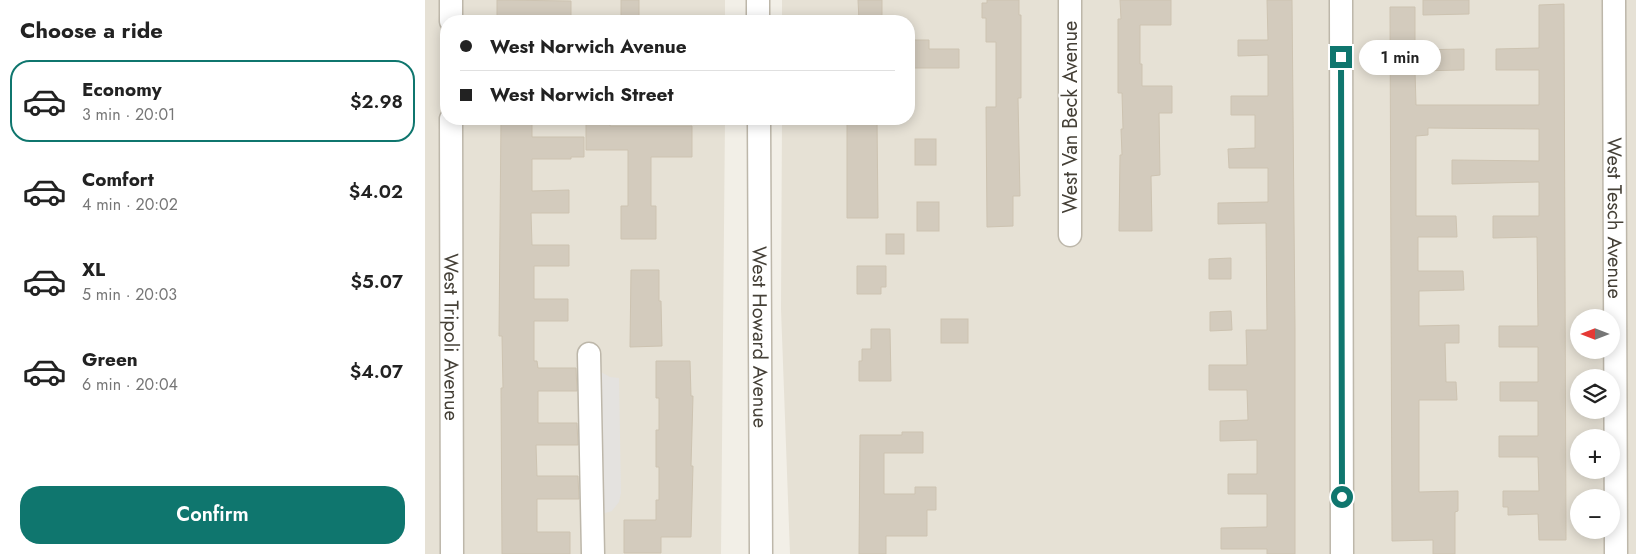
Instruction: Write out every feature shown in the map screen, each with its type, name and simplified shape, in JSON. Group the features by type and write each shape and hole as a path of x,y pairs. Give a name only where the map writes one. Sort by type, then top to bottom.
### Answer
{"street":[{"path":"451,0 451,15"},
{"path":"758,0 759,15"},
{"name":"West Van Beck Avenue","path":"1070,0 1070,235"},
{"path":"1341,0 1342,554"},
{"name":"West Tesch Avenue","path":"1614,0 1616,554"},
{"name":"West Tripoli Avenue","path":"451,125 452,554"},
{"name":"West Howard Avenue","path":"759,125 761,554"},
{"path":"589,354 593,554"}],"shaded area":[{"path":"425,0 725,0 725,15 440,15 440,125 725,125 721,554 425,554"},
{"path":"782,0 1636,0 1636,554 790,554 781,309 782,125 915,125 915,15 782,15"},
{"path":"601,372 610,377 619,378 621,493 619,502 612,511 602,514"}],"building":[{"path":"497,0 571,1 571,15 497,15"},
{"path":"621,0 639,0 639,15 621,15"},
{"path":"858,0 882,0 882,15 859,15"},
{"path":"987,0 1019,0 1019,15 1021,15 1021,98 1018,98 1020,196 1013,196 1013,226 987,227 986,107 996,107 996,42 986,42 986,18 982,18 982,3 987,3"},
{"path":"1120,0 1171,0 1171,25 1140,25 1142,86 1172,86 1172,113 1159,113 1160,175 1151,176 1152,231 1119,231 1120,155 1122,155 1121,129 1123,129 1122,93 1118,93 1118,19 1121,19"},
{"path":"1267,0 1292,0 1295,554 1267,554 1267,549 1221,549 1221,528 1267,527 1267,494 1228,494 1228,474 1257,474 1257,440 1220,441 1220,421 1248,420 1247,390 1209,390 1209,365 1247,365 1246,330 1267,330 1266,223 1218,224 1218,203 1268,202 1268,168 1229,168 1228,149 1255,148 1255,115 1231,115 1231,96 1268,96 1268,55 1238,56 1238,40 1268,40"},
{"path":"1423,0 1469,0 1469,14 1423,15"},
{"path":"1564,4 1566,540 1539,540 1538,514 1508,515 1508,507 1503,507 1503,491 1539,491 1538,457 1499,457 1499,436 1538,436 1538,401 1500,401 1500,382 1538,382 1538,347 1499,347 1499,326 1538,326 1537,237 1493,238 1493,216 1539,216 1539,182 1452,184 1452,160 1539,161 1539,129 1428,128 1428,135 1416,136 1416,216 1456,216 1457,237 1418,237 1418,271 1463,271 1464,290 1419,291 1419,326 1459,325 1459,343 1445,343 1446,382 1456,382 1457,400 1419,400 1419,492 1458,491 1458,511 1455,512 1455,554 1433,554 1433,540 1392,541 1390,7 1415,7 1415,50 1464,49 1464,70 1415,71 1416,105 1539,105 1539,70 1496,70 1496,49 1539,48 1539,5"},
{"path":"915,40 929,40 929,49 959,49 959,68 915,68"},
{"path":"501,125 532,125 532,137 584,137 584,157 532,159 532,191 569,190 569,213 531,213 532,245 569,245 569,266 534,266 534,299 568,299 568,321 534,321 534,361 537,361 538,368 576,368 577,391 538,391 538,423 577,423 578,445 536,445 537,476 578,476 579,499 537,499 537,532 570,532 570,554 502,554 501,388 503,388 502,336 499,336"},
{"path":"586,125 692,126 692,157 651,157 651,206 656,206 656,239 621,239 621,206 628,206 628,150 586,150"},
{"path":"847,125 877,125 878,218 847,218"},
{"path":"915,139 936,139 936,165 915,165"},
{"path":"917,202 939,202 939,231 917,231"},
{"path":"886,234 904,234 904,254 886,254"},
{"path":"1231,258 1231,279 1209,279 1209,259"},
{"path":"857,266 886,266 886,287 881,287 881,294 857,294"},
{"path":"631,270 659,270 662,346 630,347"},
{"path":"1231,311 1232,330 1210,331 1210,312"},
{"path":"941,319 968,319 968,343 941,343"},
{"path":"871,329 890,329 891,381 859,381 859,361 862,361 862,349 871,349"},
{"path":"656,361 690,361 691,396 693,396 691,537 661,537 661,553 624,553 624,520 656,520 656,500 659,500 659,467 656,467 656,430 659,430 659,398 656,398"},
{"path":"902,432 923,432 923,453 884,453 884,494 915,494 915,487 936,487 936,510 927,510 927,536 886,536 886,554 859,554 860,435 902,435"}],"route":[{"path":"1341,57 1342,497"}]}
